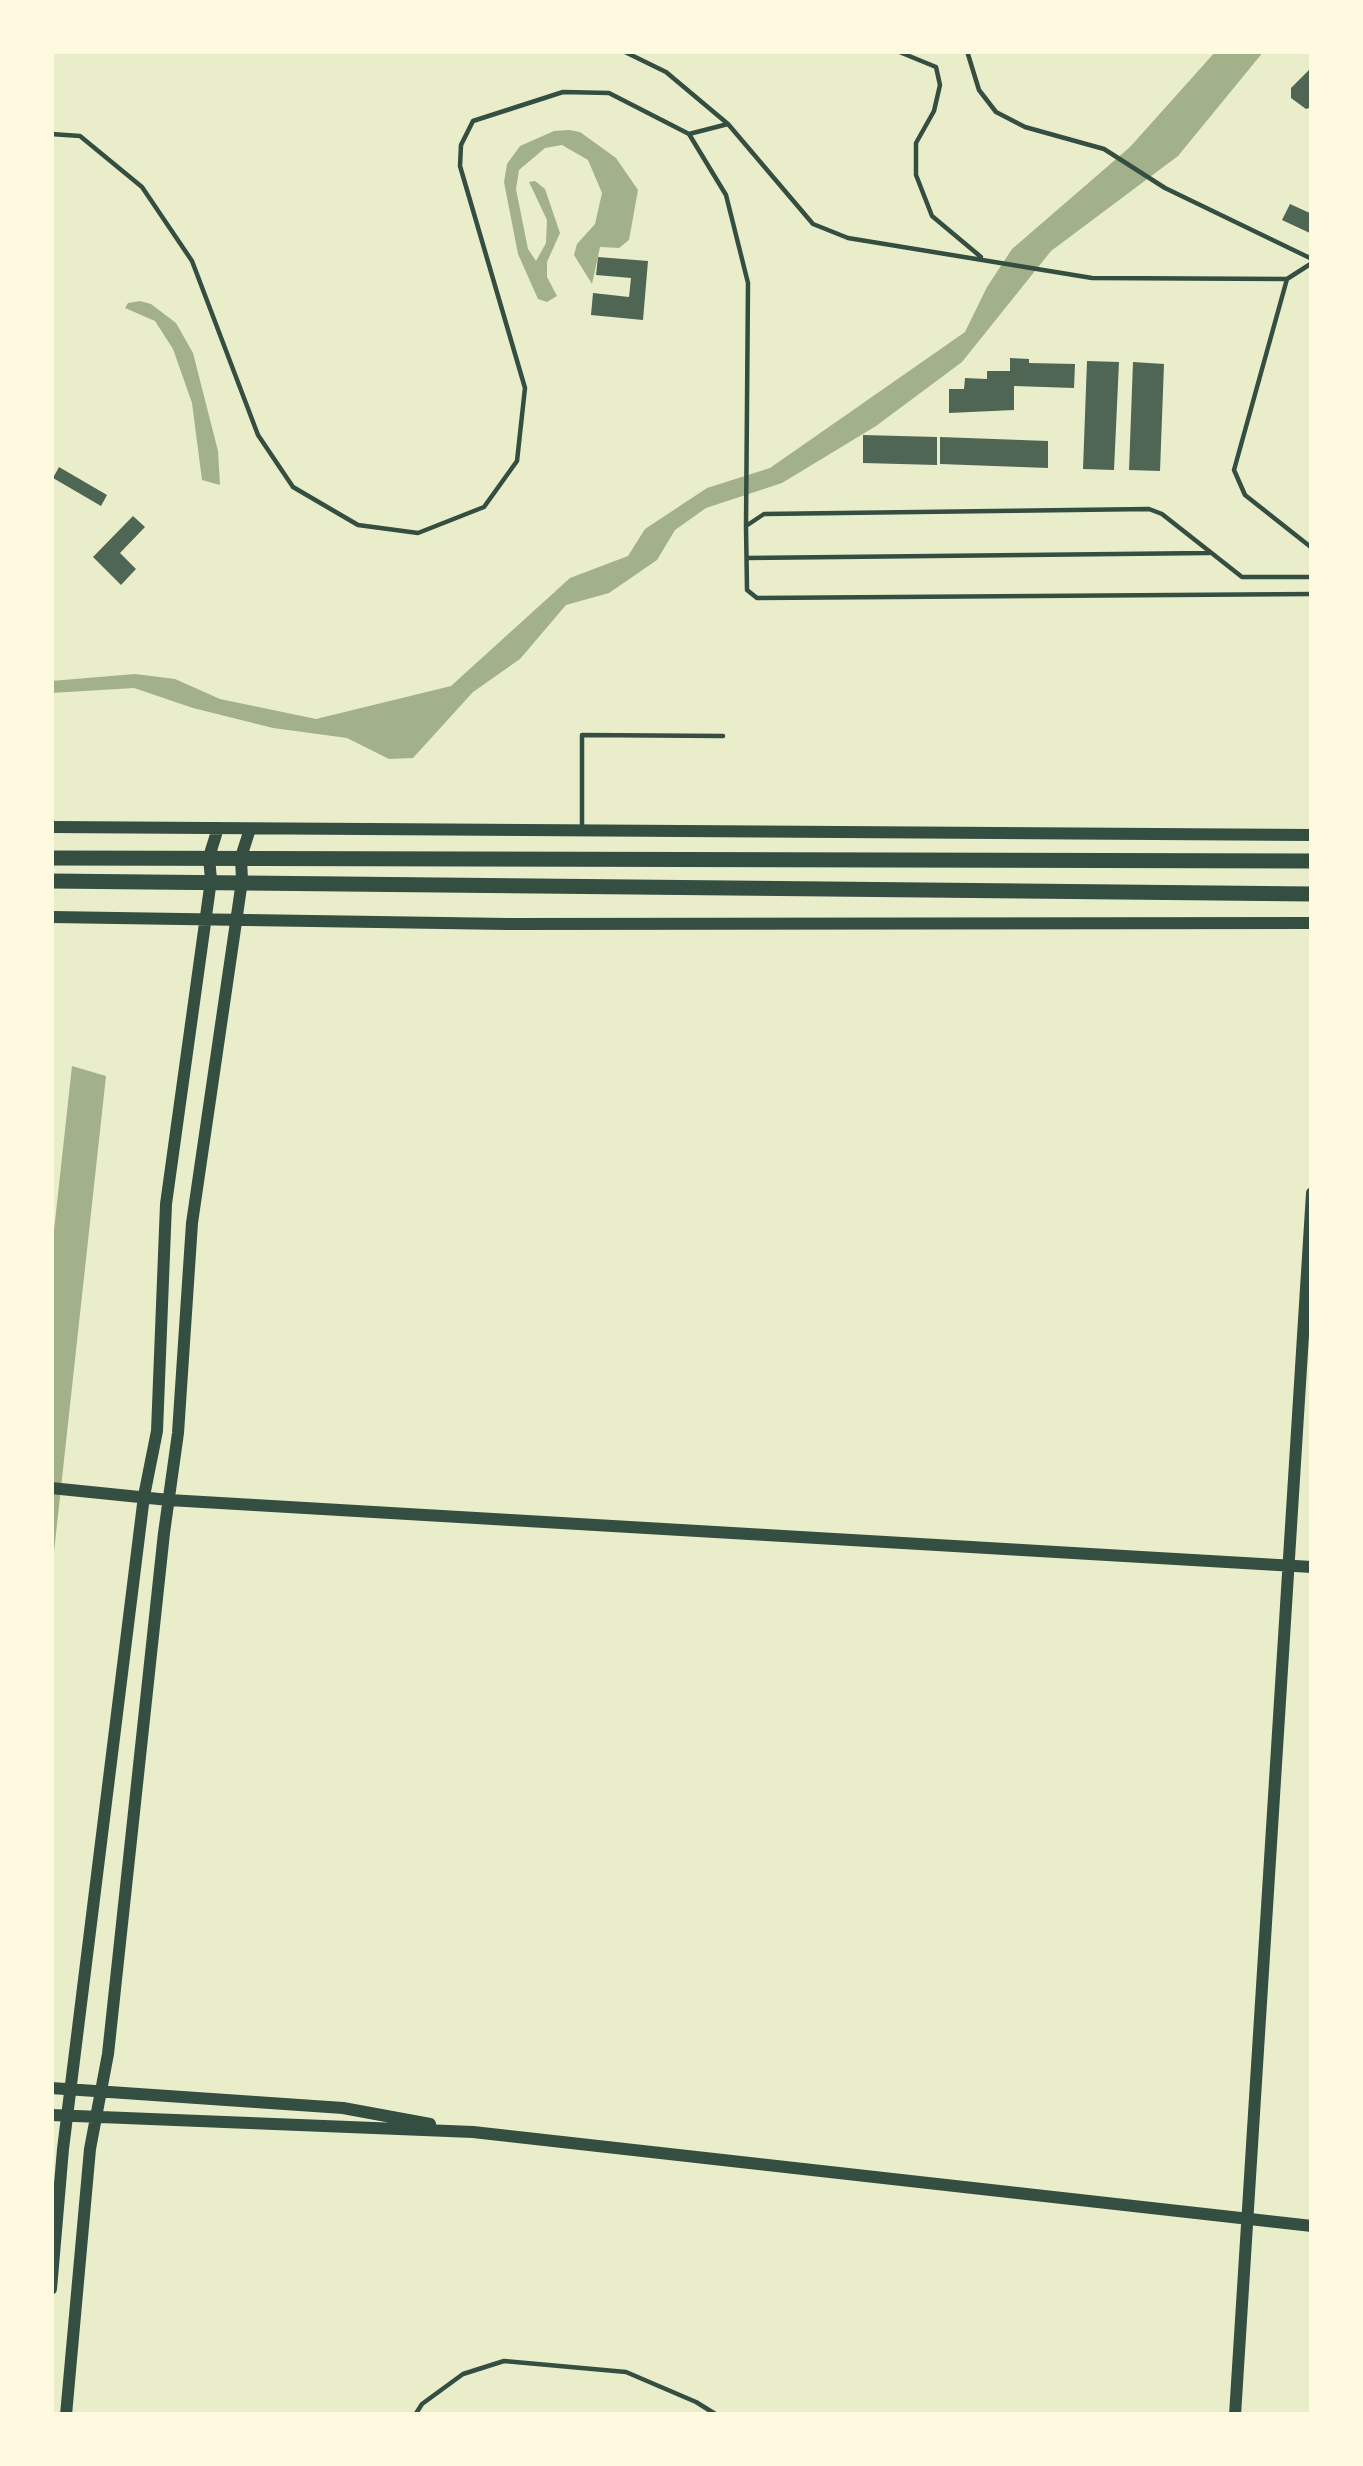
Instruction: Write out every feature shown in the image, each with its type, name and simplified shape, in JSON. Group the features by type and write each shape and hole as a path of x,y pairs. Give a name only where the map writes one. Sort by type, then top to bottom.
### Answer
{"main road":[{"path":"51,857 1312,861"},
{"path":"51,881 1312,895"}],"street":[{"path":"51,827 1312,835"},
{"path":"51,2289 67,2115 144,1496 157,1431 166,1204 211,880 209,856 218,828"},
{"path":"66,2415 95,2118 170,1500 192,1223 242,881 241,856 250,829"},
{"path":"51,917 508,924 1312,923"},
{"path":"1235,2415 1312,1193"},
{"path":"51,1488 170,1500 1312,1567"},
{"path":"51,2088 343,2108 473,2132 1312,2226"},
{"path":"51,2115 473,2132"}],"lane":[{"path":"623,51 666,72 728,124 813,224 848,238 1092,278 1287,279 1312,261 1165,188 1104,149 1025,127 996,112 979,90 967,51"},
{"path":"898,51 936,67 940,85 934,111 916,143 916,175 932,216 985,260"},
{"path":"51,134 80,136 142,187 191,261 258,435 293,488 358,525 418,533 484,508 517,461 525,388 460,166 461,145 473,121 563,92 609,93 689,134 726,195 748,283 746,558 747,590 757,598 1312,594"},
{"path":"689,134 728,124"},
{"path":"1287,279 1234,470 1245,495 1312,548"},
{"path":"746,526 764,514 1149,509 1162,514 1242,577 1312,577"},
{"path":"746,558 1211,553"},
{"path":"582,830 583,735 723,736"},
{"path":"415,2415 422,2404 463,2374 504,2361 626,2372 717,2415"}],"shaded area":[{"path":"1216,51 1264,51 1178,156 1051,251 962,362 876,426 782,483 706,508 675,530 657,560 609,593 566,605 520,659 473,692 413,758 389,759 347,738 273,728 134,688 51,693 51,681 135,674 175,679 220,699 316,719 451,686 570,578 628,556 645,529 707,488 770,468 965,332 1012,249 1130,147"},
{"path":"554,131 580,132 616,158 638,190 629,240 619,248 600,247 592,284 574,255 577,244 595,224 602,193 588,160 562,145 545,148 519,170 516,189 528,249 536,261 546,243 547,220 529,182 545,189 560,233 547,262 547,277 557,296 547,302 538,299 518,254 504,182 507,164 520,146"},
{"path":"140,301 176,323 193,353 218,451 220,485 202,480 192,403 173,349 155,321 125,308"},
{"path":"72,1066 106,1076 51,1579 51,1258"}],"building":[{"path":"1312,67 1312,107 1306,109 1291,98 1291,88"},
{"path":"1290,204 1312,214 1312,234 1282,220"},
{"path":"598,257 648,261 643,320 591,315 593,293 629,297 631,278 596,275"},
{"path":"1010,358 1075,364 1074,388 1014,386 1014,410 949,413 949,389 964,389 965,378 987,379 987,371 1010,371"},
{"path":"1087,361 1119,362 1114,470 1083,469"},
{"path":"1133,362 1164,364 1160,471 1129,470"},
{"path":"863,435 937,437 937,465 863,463"},
{"path":"940,437 1048,441 1048,468 940,464"},
{"path":"59,467 107,495 101,506 53,478"},
{"path":"133,516 145,527 120,553 136,569 121,585 93,557"}]}
